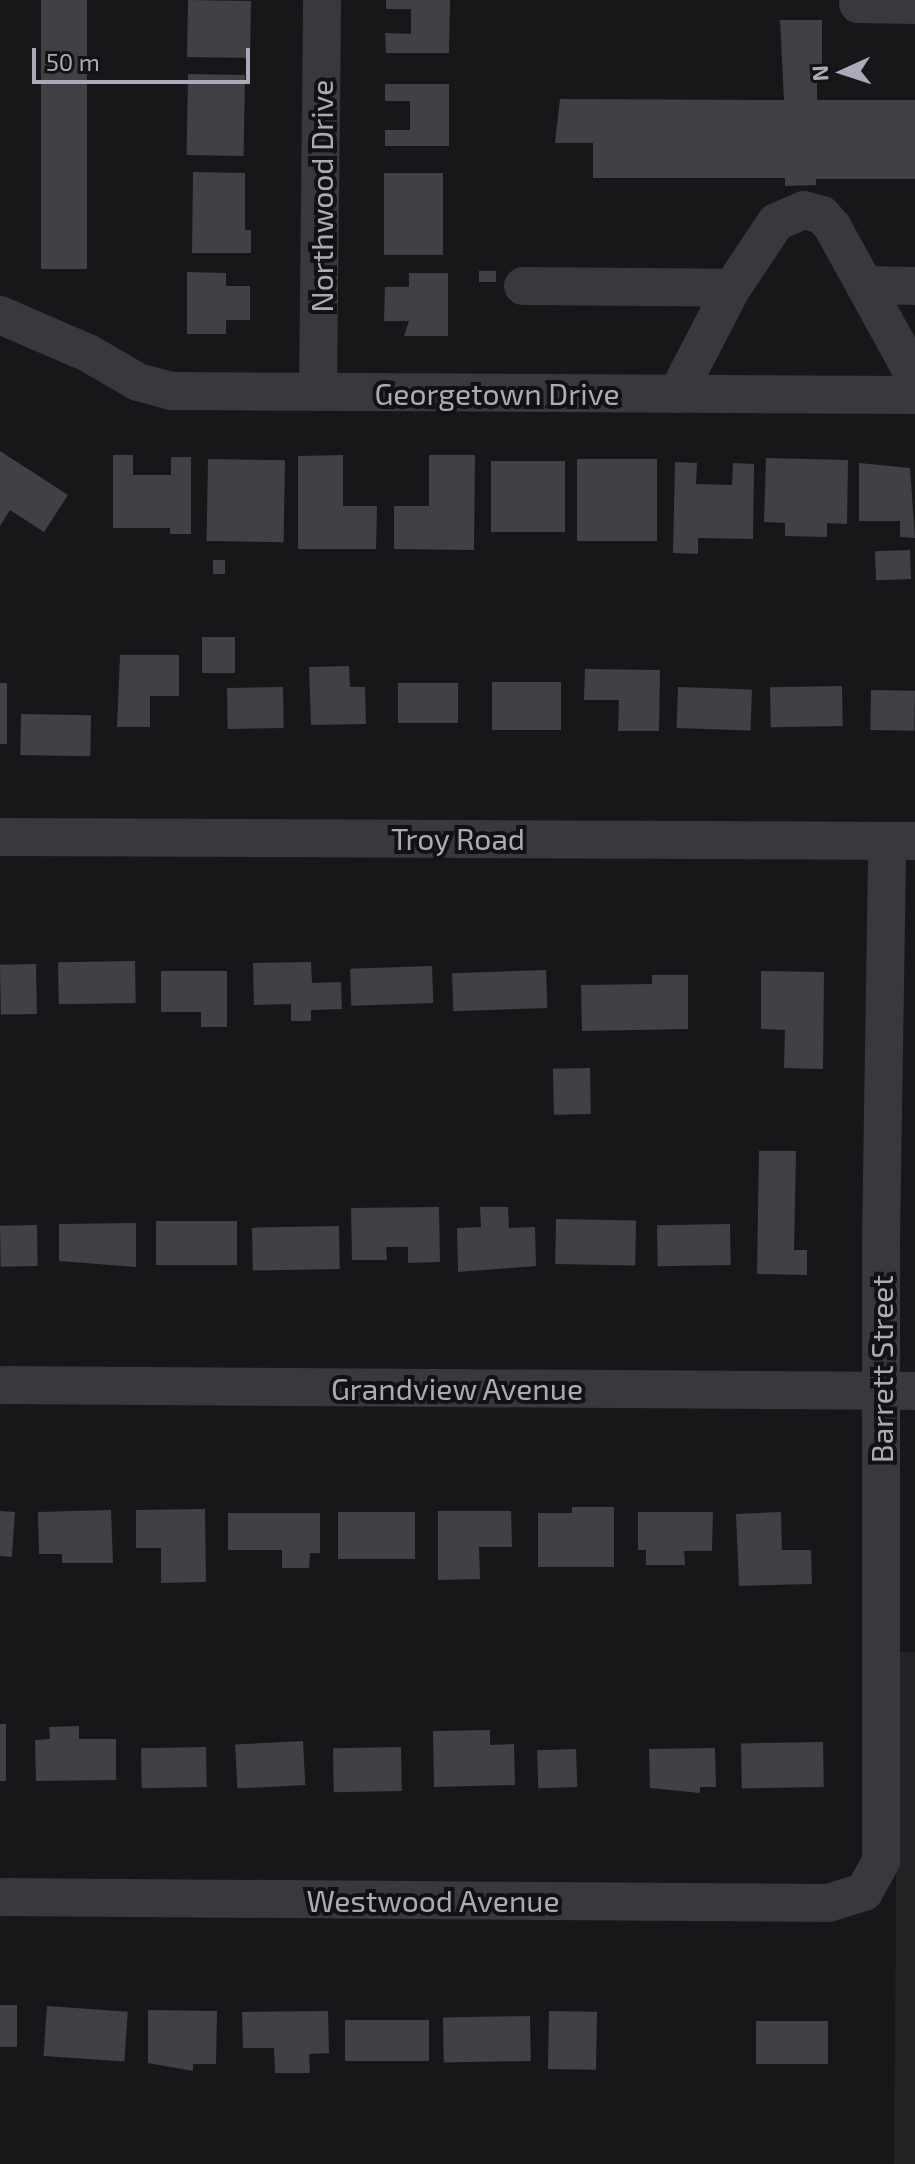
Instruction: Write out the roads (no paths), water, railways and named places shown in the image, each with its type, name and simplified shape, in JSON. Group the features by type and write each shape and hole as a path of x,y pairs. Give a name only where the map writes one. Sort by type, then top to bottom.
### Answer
{"street":[{"name":"Northwood Drive","path":"318,392 322,0"},
{"path":"858,4 915,5"},
{"path":"677,394 732,288 776,222 804,210 822,215 832,226 915,377"},
{"path":"866,285 915,286"},
{"path":"523,286 732,288"},
{"name":"Georgetown Drive","path":"0,315 88,353 138,382 171,391 915,395"},
{"name":"Troy Road","path":"0,837 901,841"},
{"name":"Barrett Street","path":"864,1892 881,1861 898,1391 901,841"},
{"name":"Grandview Avenue","path":"0,1385 898,1391"},
{"name":"Westwood Avenue","path":"0,1897 828,1903 864,1892"}]}
